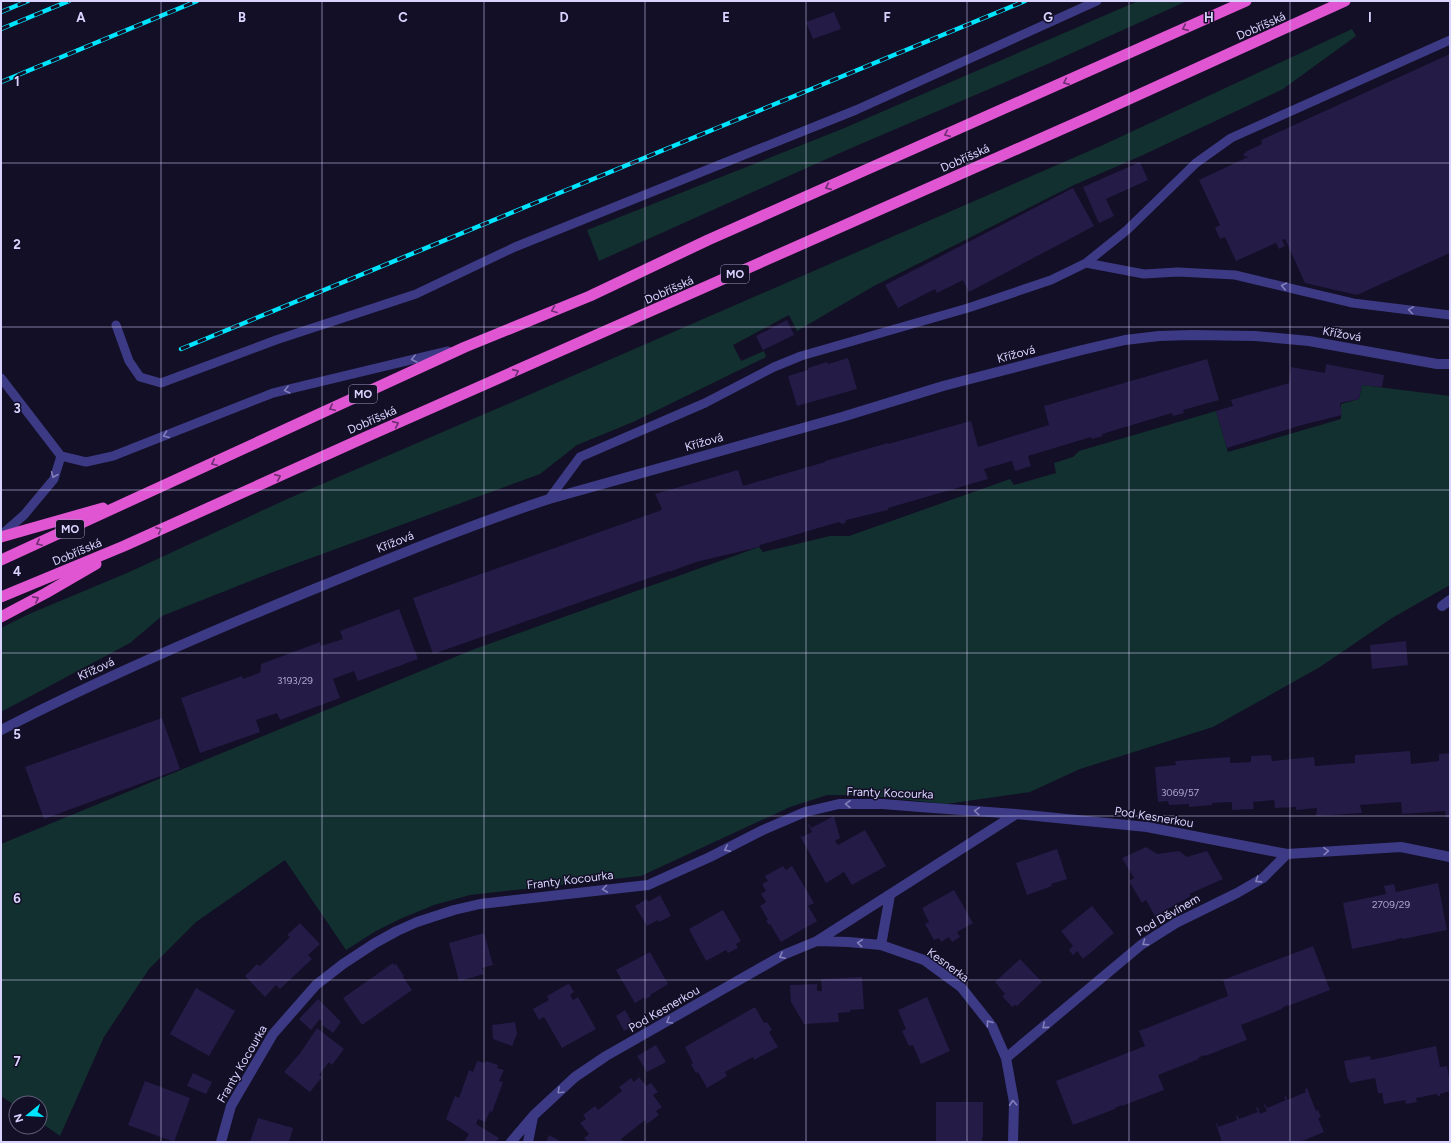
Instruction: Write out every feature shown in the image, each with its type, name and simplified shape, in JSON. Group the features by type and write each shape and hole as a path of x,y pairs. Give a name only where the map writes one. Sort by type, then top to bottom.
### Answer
{"highway":[{"name":"Dobříšská","path":"1,560 465,347 590,296 708,240 1246,1"},
{"name":"Dobříšská","path":"1,597 124,546 375,433 1094,115 1345,1"},
{"path":"1,536 138,498"},
{"path":"1,617 46,593 124,546"}],"street":[{"name":"Křížová","path":"1,730 45,707 200,636 452,533 550,499 842,417 943,386 1082,350 1125,340 1159,336 1255,336 1309,341 1437,364 1450,364"},
{"name":"Franty Kocourka","path":"222,1142 231,1106 273,1034 316,985 343,964 375,943 418,922 454,910 480,904 648,885 710,857 763,830 805,812 839,804 883,804 1016,814"},
{"name":"Pod Kesnerkou","path":"1016,814 1148,827 1287,854"},
{"path":"817,941 1016,814"},
{"path":"1287,854 1401,847 1450,856"},
{"name":"Pod Děvínem","path":"1006,1058 1141,945 1176,923 1237,893 1263,878 1287,854"},
{"path":"881,945 890,895"},
{"name":"Pod Kesnerkou","path":"511,1142 534,1115 575,1077 606,1056 783,955 817,941"},
{"name":"Kesnerka","path":"817,941 881,945 924,960 961,988 992,1026 1006,1058"},
{"path":"1006,1058 1014,1102 1013,1142"},
{"path":"528,1142 534,1115"}],"lane":[{"path":"116,325 129,361 140,377 161,383 276,340 416,294 515,247 856,110 1097,1"},
{"path":"550,499 580,457 705,403 774,367 801,356 968,308 1051,280 1086,263 1127,230 1196,163 1231,138 1450,40"},
{"path":"1086,263 1144,274 1164,272 1235,275 1353,303 1450,315"},
{"path":"1,378 61,456 86,462 113,456 273,393 465,347"},
{"path":"1,536 24,514 54,479 61,456"}],"green space":[{"path":"1138,1 1187,1 1050,63 849,149 599,261 587,230 842,129"},
{"path":"1352,29 1356,36 1283,89 1143,155 1074,185 874,286 797,331 789,315 733,345 741,361 764,351 766,357 633,422 577,445 540,474 273,572 162,616 130,643 1,712 1,628 29,614 127,573 285,500 1103,145"},
{"path":"1362,385 1450,396 1450,585 1392,618 1320,667 1213,727 1080,769 1030,792 946,804 863,795 827,795 790,807 641,876 470,895 434,905 400,919 376,931 346,950 285,860 196,922 149,969 104,1037 60,1136 48,1128 48,1095 8,1095 8,1101 1,1096 1,844 472,650 759,547 763,552 830,536 849,536 1010,479 1014,485 1056,473 1054,463 1073,457 1079,451 1216,411 1228,452 1341,419 1341,404 1359,399"}],"building":[{"path":"834,12 841,29 813,39 806,22"},
{"path":"1450,54 1450,253 1357,295 1305,283 1285,239 1282,240 1285,246 1279,249 1276,243 1236,261 1225,237 1220,239 1215,228 1220,225 1199,180 1248,157 1245,157 1243,154 1262,144 1261,140"},
{"path":"1140,162 1148,180 1106,199 1114,216 1099,223 1083,187"},
{"path":"1073,188 1094,226 969,292 963,280 937,293 935,289 898,308 885,285"},
{"path":"787,320 794,335 763,350 756,336"},
{"path":"848,358 857,389 797,406 788,376 827,362 828,364"},
{"path":"1207,359 1219,400 1183,410 1184,413 1173,416 1172,413 1102,434 1103,436 1092,439 1091,437 1028,456 1031,466 1015,471 1012,461 984,469 988,479 888,508 888,510 846,520 845,523 842,524 839,522 760,545 759,547 696,562 433,654 413,598 659,511 662,509 655,494 738,470 743,486 888,443 971,421 978,447 1049,425 1044,406"},
{"path":"1326,364 1384,375 1382,387 1362,385 1359,399 1340,403 1342,415 1302,425 1227,448 1216,411 1233,406 1231,400 1289,383 1291,367 1325,373"},
{"path":"399,609 418,659 358,681 354,671 333,679 340,698 280,720 277,713 256,720 260,732 200,753 181,698 242,676 243,679 261,672 261,664 320,642 321,646 343,639 340,631"},
{"path":"1406,641 1408,665 1372,669 1370,645"},
{"path":"162,718 180,769 44,819 25,767"},
{"path":"1410,751 1411,764 1439,761 1439,754 1450,753 1450,817 1446,818 1445,811 1402,814 1401,802 1360,805 1362,813 1316,816 1317,808 1296,810 1296,807 1275,808 1274,800 1253,802 1254,809 1232,810 1232,802 1212,803 1212,805 1189,807 1189,804 1169,805 1168,801 1158,802 1155,767 1176,765 1175,761 1230,757 1230,763 1251,762 1251,756 1271,755 1272,761 1314,757 1315,766 1355,763 1355,755"},
{"path":"834,816 840,838 835,841 838,845 865,830 886,866 852,885 844,872 826,883 800,836 802,837 812,832 808,825 809,824 811,828"},
{"path":"1146,847 1157,854 1179,851 1187,857 1207,851 1223,879 1189,894 1191,896 1155,916 1146,900 1142,903 1129,881 1134,878 1122,858"},
{"path":"1057,849 1067,879 1051,884 1052,886 1027,895 1016,863"},
{"path":"783,866 786,870 792,866 814,903 808,906 817,921 781,942 770,924 769,925 766,921 768,920 760,906 766,902 761,894 766,891 762,884 768,881 765,876"},
{"path":"1438,883 1447,930 1352,949 1343,903 1386,894 1384,886 1394,884 1396,892"},
{"path":"954,890 973,923 957,932 960,937 952,942 949,937 941,942 939,938 934,940 925,924 929,922 922,908"},
{"path":"660,895 671,916 659,922 658,920 647,926 635,906 647,899 648,902"},
{"path":"1092,906 1114,933 1083,959 1077,951 1073,955 1069,950 1073,946 1061,931"},
{"path":"723,910 741,941 736,944 738,948 728,953 726,950 706,961 689,929"},
{"path":"300,923 320,944 308,955 312,959 280,989 276,985 265,997 245,976 257,964 260,966 290,937 287,935"},
{"path":"484,933 493,965 482,968 484,974 459,981 449,943"},
{"path":"1313,946 1330,990 1288,1005 1282,1009 1241,1025 1247,1040 1205,1056 1204,1055 1198,1058 1199,1059 1158,1075 1164,1090 1122,1106 1121,1105 1115,1109 1073,1125 1056,1081 1145,1046 1139,1031 1228,996 1223,980"},
{"path":"650,952 668,984 646,999 645,997 635,1003 616,970"},
{"path":"1020,959 1042,982 1017,1006 1015,1005 1012,1007 1002,996 1005,994 995,982"},
{"path":"393,963 394,965 396,964 412,990 362,1025 343,998"},
{"path":"862,977 864,1009 838,1013 839,1022 804,1024 791,1002 790,985 817,984 817,991 822,991 821,979"},
{"path":"568,984 574,992 570,995 573,1000 578,997 596,1029 562,1048 544,1017 539,1020 533,1009 549,1000 547,996"},
{"path":"196,988 235,1011 209,1056 170,1034"},
{"path":"927,997 950,1051 921,1064 913,1045 909,1046 902,1031 906,1029 898,1010"},
{"path":"318,999 341,1022 333,1033 321,1024 322,1022 320,1019 311,1030 299,1019"},
{"path":"755,1007 764,1023 767,1022 772,1030 769,1032 778,1047 754,1060 753,1057 725,1072 727,1076 707,1088 698,1072 696,1073 691,1065 693,1063 685,1047"},
{"path":"625,1010 634,1026 624,1031 616,1016"},
{"path":"515,1022 517,1034 512,1046 493,1039 492,1025"},
{"path":"317,1028 344,1049 332,1065 329,1062 321,1072 319,1075 322,1077 310,1092 284,1072 301,1052"},
{"path":"656,1045 666,1062 647,1072 637,1056"},
{"path":"1436,1046 1440,1067 1447,1066 1450,1083 1450,1091 1440,1094 1440,1096 1437,1094 1416,1098 1417,1102 1406,1104 1405,1100 1384,1104 1382,1093 1378,1093 1375,1078 1350,1083 1349,1079 1348,1080 1344,1061 1370,1056 1371,1060"},
{"path":"477,1061 485,1063 486,1061 498,1065 497,1068 504,1070 499,1081 503,1082 492,1112 490,1111 485,1122 478,1119 476,1124 499,1138 496,1142 464,1142 469,1134 446,1119 455,1096 459,1098 469,1070 473,1072"},
{"path":"193,1073 212,1082 206,1094 187,1086"},
{"path":"639,1077 646,1086 651,1083 658,1092 653,1095 662,1107 656,1111 659,1115 647,1124 645,1120 621,1139 623,1142 587,1142 584,1138 589,1134 580,1123 586,1119 583,1115 595,1106 598,1110 622,1091 619,1087 631,1078 634,1082"},
{"path":"145,1081 190,1098 174,1142 128,1125"},
{"path":"1307,1088 1316,1111 1318,1110 1321,1117 1318,1118 1324,1132 1300,1142 1222,1142 1216,1124 1217,1123 1218,1127 1237,1120 1237,1115 1239,1119 1258,1112 1256,1108 1258,1107 1260,1114 1267,1111 1264,1105 1265,1104 1267,1108 1286,1100 1284,1097 1286,1096 1287,1100 1306,1092 1305,1089"},
{"path":"936,1102 983,1102 982,1142 936,1142"},
{"path":"258,1118 293,1128 289,1142 250,1142"},
{"path":"549,1135 562,1142 546,1142"}],"railway":[{"path":"1,12 28,1"},
{"path":"1,29 69,1"},
{"path":"1,82 197,1"},
{"path":"181,349 1025,1"}]}
